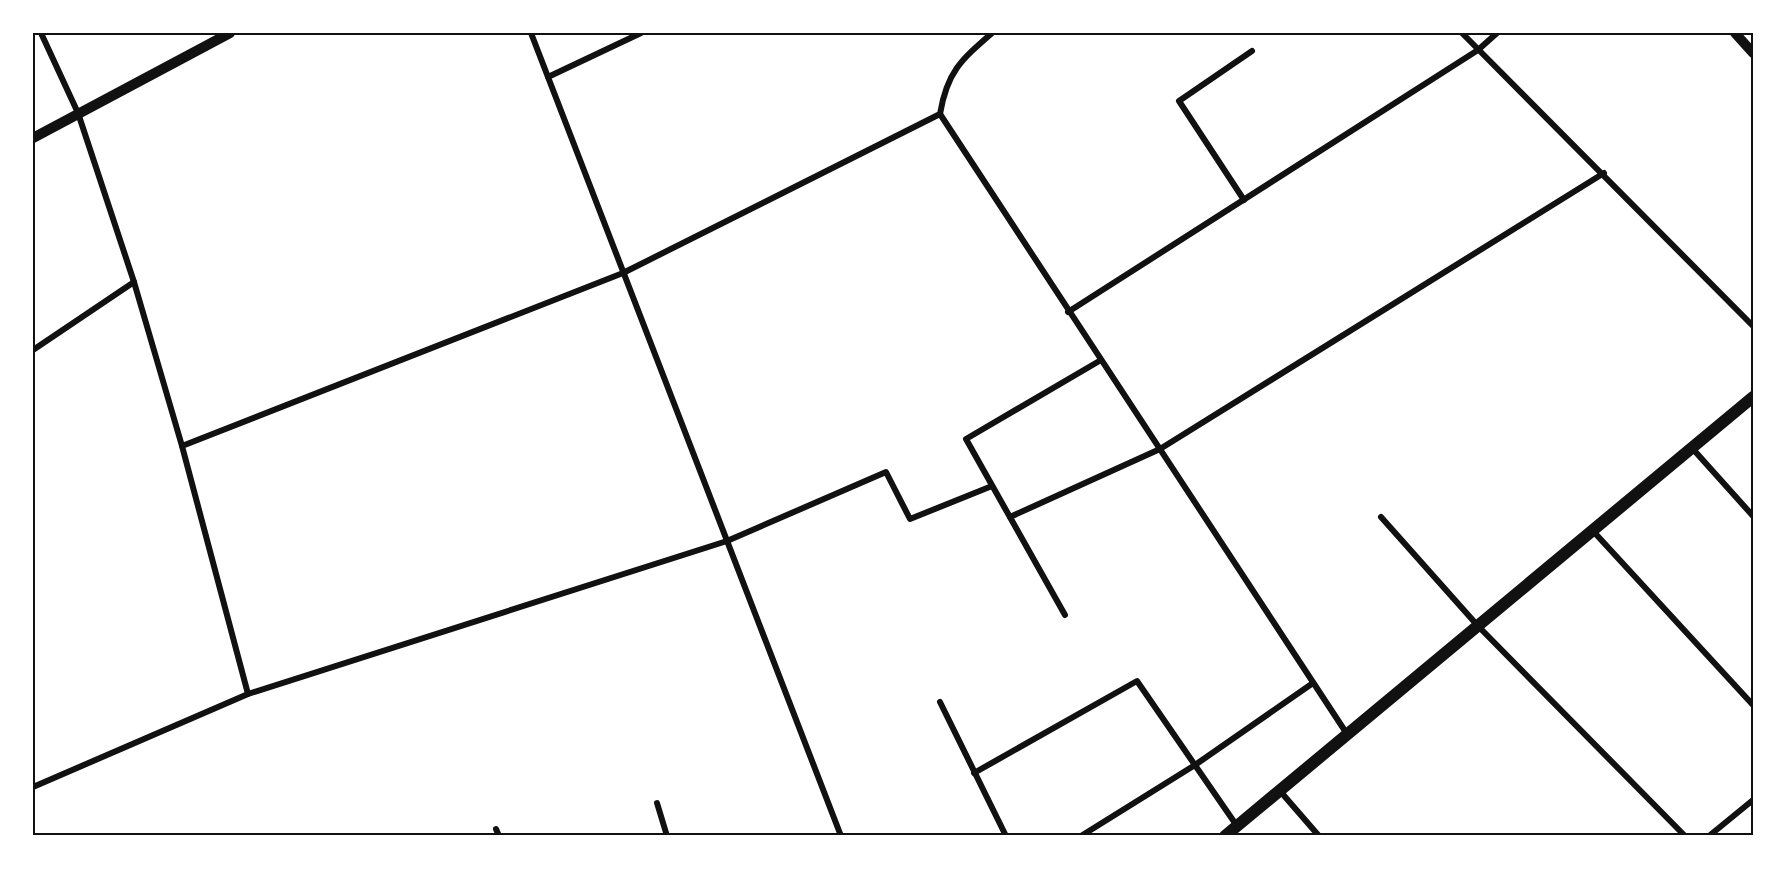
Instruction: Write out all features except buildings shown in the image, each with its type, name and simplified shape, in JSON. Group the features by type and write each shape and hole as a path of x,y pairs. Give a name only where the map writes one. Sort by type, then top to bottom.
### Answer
{"main road":[{"path":"1225,836 1753,397"}],"street":[{"path":"41,33 78,113 134,282 182,446 248,694"},
{"path":"33,138 230,33"},
{"path":"531,33 841,836"},
{"path":"548,77 641,33"},
{"path":"992,33 965,57 944,87 940,114 1347,734"},
{"path":"1462,33 1604,173 1753,326"},
{"path":"1068,312 1478,50 1497,33"},
{"path":"1735,33 1753,53"},
{"path":"1244,200 1179,101 1252,51"},
{"path":"182,446 623,273 940,114"},
{"path":"1010,517 1160,449 1604,173"},
{"path":"33,350 134,282"},
{"path":"1065,615 966,439 1101,360"},
{"path":"1692,448 1753,516"},
{"path":"33,787 248,694 727,541 886,472 910,519 993,486"},
{"path":"1381,517 1478,626 1685,836"},
{"path":"1592,530 1753,705"},
{"path":"974,773 1137,681 1237,826"},
{"path":"1082,836 1195,765 1313,683"},
{"path":"940,702 1006,836"},
{"path":"1280,790 1319,836"},
{"path":"1709,836 1753,800"},
{"path":"657,803 667,836"},
{"path":"496,829 499,836"}]}
